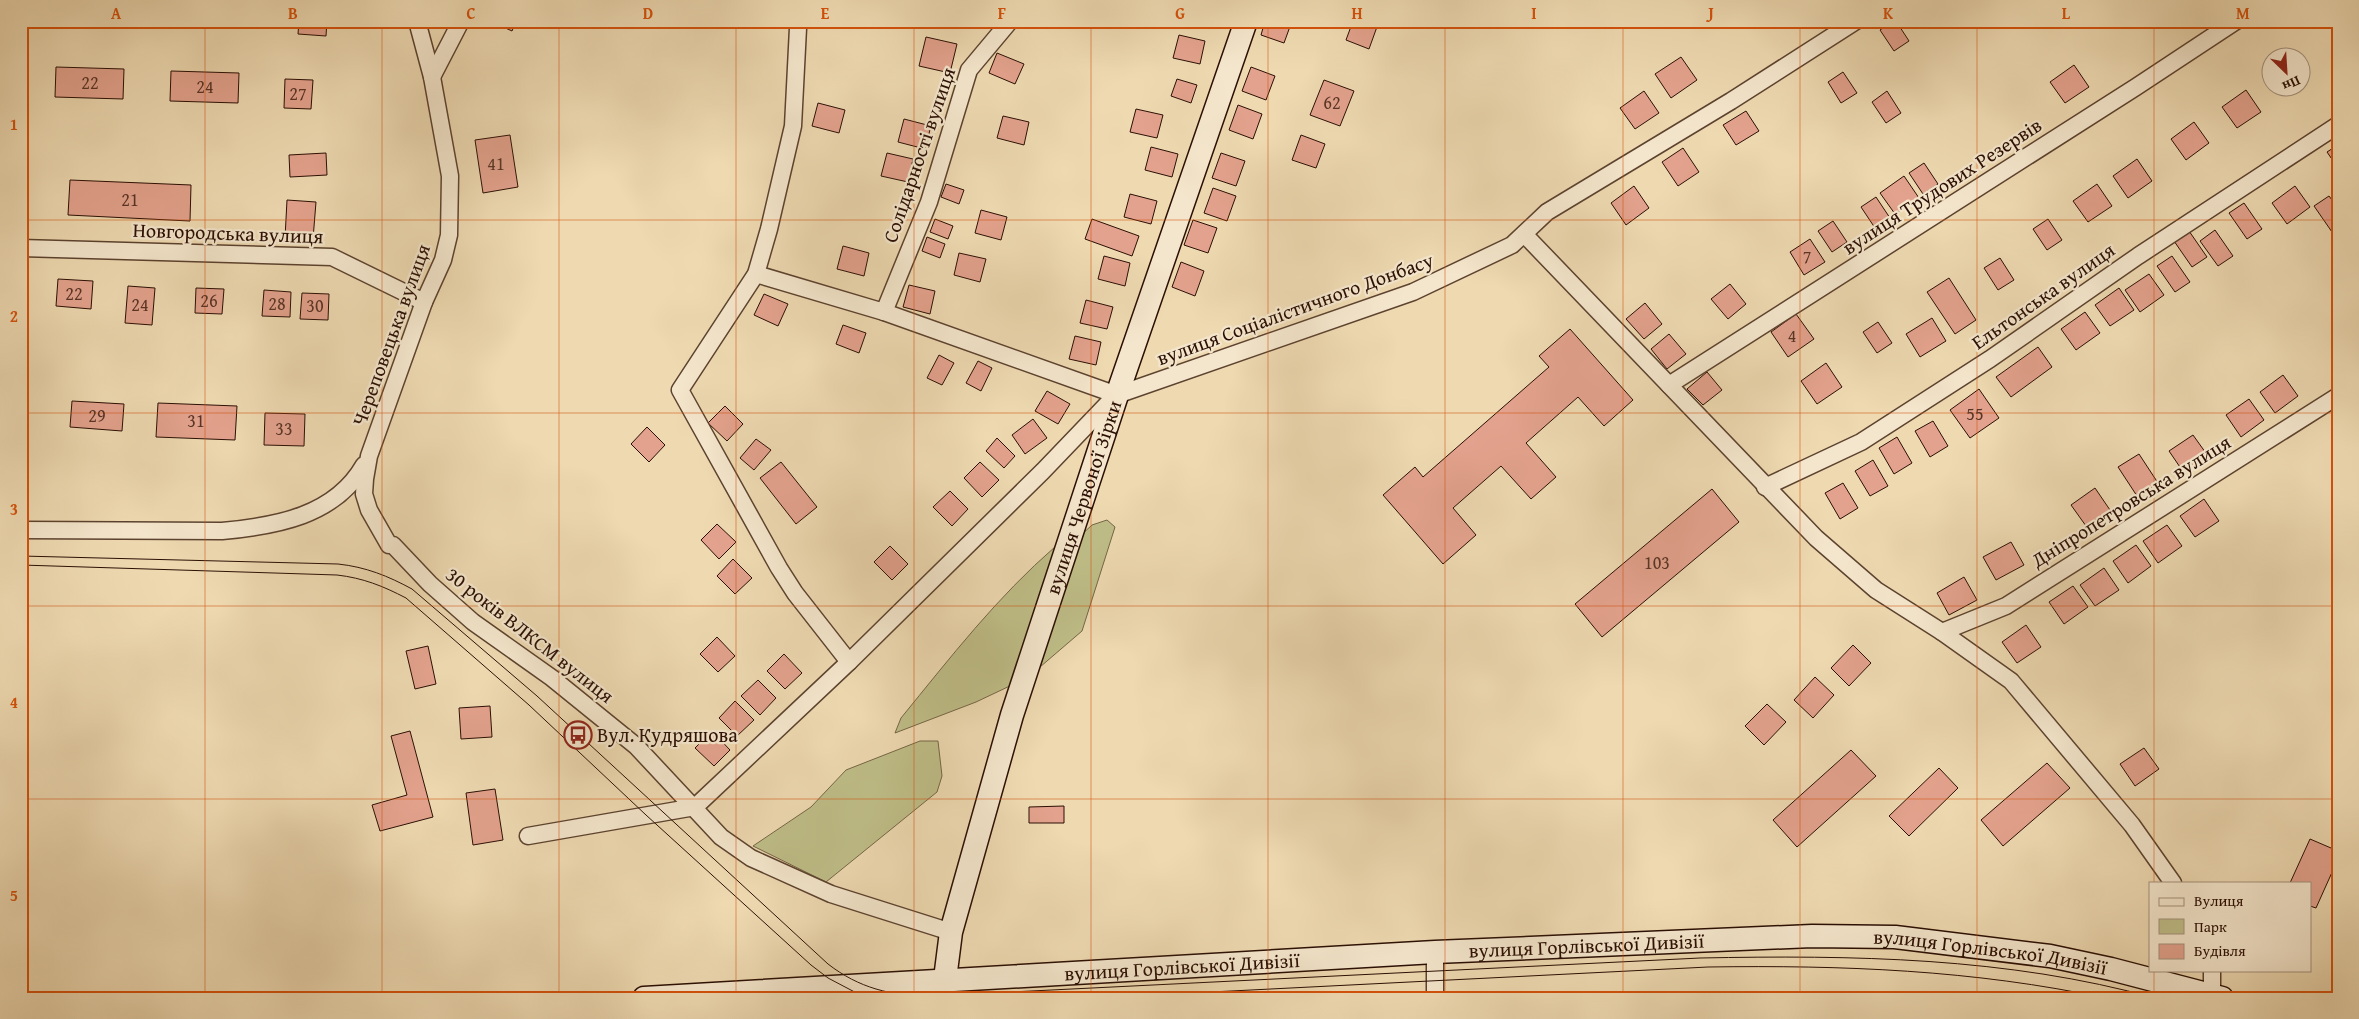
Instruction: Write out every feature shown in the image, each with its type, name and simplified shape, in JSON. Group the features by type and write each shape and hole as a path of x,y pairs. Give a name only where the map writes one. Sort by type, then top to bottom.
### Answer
{"main road":[{"name":"вулиця Червоної Зірки","path":"945,979 951,932 1012,716 1117,395 1246,21"},
{"name":"вулиця Горлівської Дивізії","path":"644,998 1435,952 1812,936 1895,937 2050,956 2111,969 2216,997"}],"street":[{"name":"Череповецька вулиця","path":"389,545 369,510 364,494 369,456 424,302 443,260 449,235 450,176 432,78 417,21"},
{"path":"432,78 461,21"},
{"name":"Солідарності вулиця","path":"884,312 930,202 969,70 1010,21"},
{"name":"вулиця Соціалістичного Донбасу","path":"1117,395 1414,292 1512,245 1547,212 1731,101 1856,21"},
{"name":"вулиця Трудових Резервів","path":"1669,385 2136,88 2236,21"},
{"path":"798,28 793,126 770,229 756,274 680,390 779,568 795,593 849,662"},
{"name":"Ельтонська вулиця","path":"1765,487 1869,436 1990,359 2138,256 2338,125"},
{"path":"1524,234 1816,538 1876,590 1942,632 2010,681 2132,825 2172,882"},
{"name":"Новгородська вулиця","path":"21,248 332,258 424,302"},
{"path":"528,836 695,807 849,662 1044,471 1117,395 884,312 756,274"},
{"name":"Дніпропетровська вулиця","path":"1942,632 2006,606 2338,396"},
{"path":"21,530 222,531 261,526 304,515 340,495 355,481 369,456"},
{"name":"30 років ВЛКСМ вулиця","path":"389,545 393,545 430,584 473,622 552,678 636,746 721,837 752,858 831,894 951,932"},
{"path":"1435,952 1435,998"},
{"path":"2212,972 2216,997"}],"green space":[{"path":"1107,520 1115,527 1082,631 1040,667 1080,536 1092,525"},
{"path":"1056,546 1014,684 976,702 895,733 901,718 975,629 1014,586"},
{"path":"920,741 938,741 942,776 937,792 826,882 753,846 811,807 846,770"}],"building":[{"path":"299,21 327,21 326,36 298,34"},
{"path":"490,21 516,21 512,31"},
{"path":"1265,21 1292,21 1284,43 1261,35"},
{"path":"1353,21 1370,21 1378,24 1369,49 1346,40"},
{"path":"1896,21 1909,41 1894,51 1880,30"},
{"path":"1179,35 1205,41 1200,64 1173,58"},
{"path":"926,37 957,44 950,73 919,66"},
{"path":"997,53 1024,64 1015,84 989,73"},
{"path":"1681,57 1697,80 1671,98 1655,74"},
{"path":"2074,65 2089,87 2065,103 2050,82"},
{"path":"56,67 124,69 123,99 55,97"},
{"path":"1251,67 1275,76 1266,100 1242,91"},
{"path":"21,69 28,70 26,96 21,96"},
{"path":"171,71 239,73 238,103 170,101"},
{"path":"1843,72 1857,93 1841,103 1828,82"},
{"path":"285,79 313,80 311,109 284,108"},
{"path":"1177,79 1197,85 1191,103 1171,96"},
{"path":"1324,80 1354,91 1340,126 1310,115"},
{"path":"2246,90 2261,112 2237,128 2222,107"},
{"path":"1644,91 1659,113 1635,129 1620,108"},
{"path":"1887,91 1901,113 1886,123 1872,102"},
{"path":"818,103 845,110 839,133 812,126"},
{"path":"1238,105 1262,114 1253,139 1229,130"},
{"path":"1136,109 1163,115 1157,138 1130,132"},
{"path":"1746,111 1759,131 1736,145 1723,125"},
{"path":"1003,116 1029,122 1024,145 997,138"},
{"path":"904,119 931,126 925,149 898,142"},
{"path":"2194,122 2209,143 2186,160 2171,139"},
{"path":"510,135 518,187 483,193 475,140"},
{"path":"1301,135 1325,144 1316,168 1292,160"},
{"path":"2338,145 2338,168 2327,152"},
{"path":"1151,147 1178,154 1172,177 1145,170"},
{"path":"1683,148 1699,172 1678,186 1662,162"},
{"path":"326,153 327,175 290,177 289,155"},
{"path":"887,153 913,159 908,182 881,176"},
{"path":"1221,153 1245,161 1236,186 1212,178"},
{"path":"2137,159 2152,181 2128,198 2113,176"},
{"path":"1924,163 1938,184 1923,194 1909,173"},
{"path":"1904,176 1919,198 1895,214 1880,193"},
{"path":"70,180 191,185 190,221 68,215"},
{"path":"946,184 964,190 959,204 941,197"},
{"path":"2097,184 2112,206 2088,222 2073,201"},
{"path":"1634,186 1649,208 1626,225 1611,203"},
{"path":"2295,186 2310,207 2287,224 2272,203"},
{"path":"1213,188 1236,196 1227,221 1204,213"},
{"path":"1130,194 1157,201 1151,224 1124,217"},
{"path":"2329,196 2338,208 2338,228 2332,232 2314,206"},
{"path":"1876,197 1890,218 1875,228 1861,207"},
{"path":"287,200 316,202 313,239 285,238"},
{"path":"21,202 25,202 23,224 21,224"},
{"path":"2244,203 2262,229 2247,239 2229,213"},
{"path":"981,210 1007,217 1001,240 975,233"},
{"path":"935,219 953,226 948,239 930,232"},
{"path":"1092,219 1139,236 1132,256 1085,239"},
{"path":"2048,219 2062,240 2047,250 2033,229"},
{"path":"1193,220 1217,228 1208,253 1184,245"},
{"path":"1833,221 1847,242 1832,252 1818,231"},
{"path":"2215,230 2233,256 2218,266 2200,241"},
{"path":"2189,231 2207,257 2192,267 2174,241"},
{"path":"927,237 945,244 940,258 922,251"},
{"path":"1810,239 1825,262 1804,275 1790,252"},
{"path":"843,246 869,253 864,276 837,269"},
{"path":"959,253 986,259 980,282 954,275"},
{"path":"1104,256 1130,263 1125,286 1098,279"},
{"path":"2172,256 2190,282 2175,292 2157,266"},
{"path":"2000,258 2014,280 1998,290 1984,268"},
{"path":"1181,262 1204,271 1195,296 1172,287"},
{"path":"2149,274 2164,295 2140,312 2125,290"},
{"path":"1949,278 1976,320 1955,334 1927,292"},
{"path":"58,279 93,281 91,309 56,306"},
{"path":"1730,284 1746,304 1728,319 1711,299"},
{"path":"909,285 935,291 930,314 903,307"},
{"path":"128,286 155,288 152,325 125,323"},
{"path":"196,288 224,289 222,314 195,313"},
{"path":"2119,288 2134,310 2110,326 2095,305"},
{"path":"264,290 291,292 290,317 262,316"},
{"path":"302,293 329,294 328,320 300,319"},
{"path":"764,294 788,304 778,326 754,315"},
{"path":"1086,300 1113,307 1107,329 1080,323"},
{"path":"1645,303 1662,324 1644,339 1626,319"},
{"path":"2085,312 2100,333 2076,350 2061,329"},
{"path":"1796,314 1814,339 1788,357 1771,332"},
{"path":"1932,318 1946,341 1920,357 1906,334"},
{"path":"1878,322 1892,343 1877,353 1863,332"},
{"path":"843,325 866,333 859,353 836,344"},
{"path":"1570,329 1633,400 1604,426 1578,397 1526,443 1556,477 1531,499 1501,466 1453,508 1476,535 1443,564 1383,495 1415,467 1423,477 1549,367 1539,356"},
{"path":"1669,334 1686,354 1667,369 1651,349"},
{"path":"1075,336 1101,342 1096,365 1069,359"},
{"path":"2038,347 2052,367 2011,397 1996,377"},
{"path":"939,355 954,363 942,385 927,378"},
{"path":"978,361 992,368 981,391 966,383"},
{"path":"1826,363 1842,387 1817,404 1801,381"},
{"path":"1707,372 1722,390 1703,405 1687,389"},
{"path":"2283,375 2298,396 2275,413 2260,392"},
{"path":"1979,389 1999,418 1970,438 1950,410"},
{"path":"1047,391 1070,404 1058,424 1035,411"},
{"path":"2249,399 2264,420 2241,437 2226,415"},
{"path":"72,401 124,404 122,431 70,427"},
{"path":"158,403 237,406 235,440 156,437"},
{"path":"725,406 743,424 727,441 708,423"},
{"path":"265,413 305,414 304,446 264,445"},
{"path":"1033,419 1047,438 1025,454 1012,435"},
{"path":"1933,421 1948,446 1930,457 1915,431"},
{"path":"647,427 665,445 649,462 631,444"},
{"path":"2193,435 2208,456 2184,473 2169,451"},
{"path":"1897,437 1912,463 1894,474 1879,448"},
{"path":"997,438 1015,456 1004,468 986,451"},
{"path":"756,439 771,450 754,470 740,458"},
{"path":"2139,454 2158,483 2137,496 2118,467"},
{"path":"1873,460 1888,486 1870,496 1855,471"},
{"path":"781,462 817,507 796,524 760,478"},
{"path":"980,462 999,480 982,497 964,478"},
{"path":"1843,483 1858,508 1840,519 1825,493"},
{"path":"2095,488 2110,510 2086,526 2071,505"},
{"path":"1712,489 1739,522 1602,637 1575,604"},
{"path":"950,491 968,509 952,526 933,507"},
{"path":"2204,499 2219,521 2195,537 2180,516"},
{"path":"717,524 736,542 719,559 701,540"},
{"path":"2167,525 2182,546 2158,563 2143,541"},
{"path":"2011,542 2024,565 1996,580 1983,557"},
{"path":"2136,545 2151,566 2128,583 2113,561"},
{"path":"890,546 908,564 892,580 874,562"},
{"path":"733,559 752,578 735,594 717,576"},
{"path":"2104,568 2119,590 2095,606 2080,585"},
{"path":"1964,577 1977,600 1949,615 1937,593"},
{"path":"2073,586 2088,607 2064,624 2049,602"},
{"path":"2026,625 2041,647 2017,663 2002,642"},
{"path":"717,637 735,656 718,672 700,654"},
{"path":"1853,645 1871,663 1849,686 1831,668"},
{"path":"428,646 436,684 415,689 406,651"},
{"path":"784,654 802,673 785,689 767,671"},
{"path":"1815,677 1834,695 1813,718 1794,700"},
{"path":"758,680 776,698 760,715 741,696"},
{"path":"735,701 754,720 737,736 719,718"},
{"path":"1767,704 1786,722 1764,745 1745,726"},
{"path":"490,706 492,737 461,739 459,708"},
{"path":"410,731 433,817 380,831 372,805 407,795 391,736"},
{"path":"712,731 730,750 714,766 695,748"},
{"path":"2144,748 2159,769 2135,786 2120,764"},
{"path":"1851,750 1876,776 1797,847 1773,820"},
{"path":"2047,763 2070,788 2003,846 1981,820"},
{"path":"1939,768 1958,788 1909,836 1889,816"},
{"path":"495,789 503,840 473,845 466,793"},
{"path":"1064,806 1064,823 1029,823 1029,807"},
{"path":"2310,839 2338,851 2338,859 2316,908 2312,907 2312,882 2290,882"}],"tram line":[{"path":"21,556 338,564 367,570 403,584 412,589 537,696 828,964 864,985 889,992 930,996 1700,958 1814,957 1929,962 1986,967 2043,974 2099,984 2155,998"},
{"path":"21,565 337,575 373,583 406,598 529,705 646,815 811,965 828,978 866,998"},
{"path":"1092,998 1708,967 1808,967 1908,971 2007,981 2105,998"}],"place":[{"name":"Вул. Кудряшова","path":"578,735"}]}
